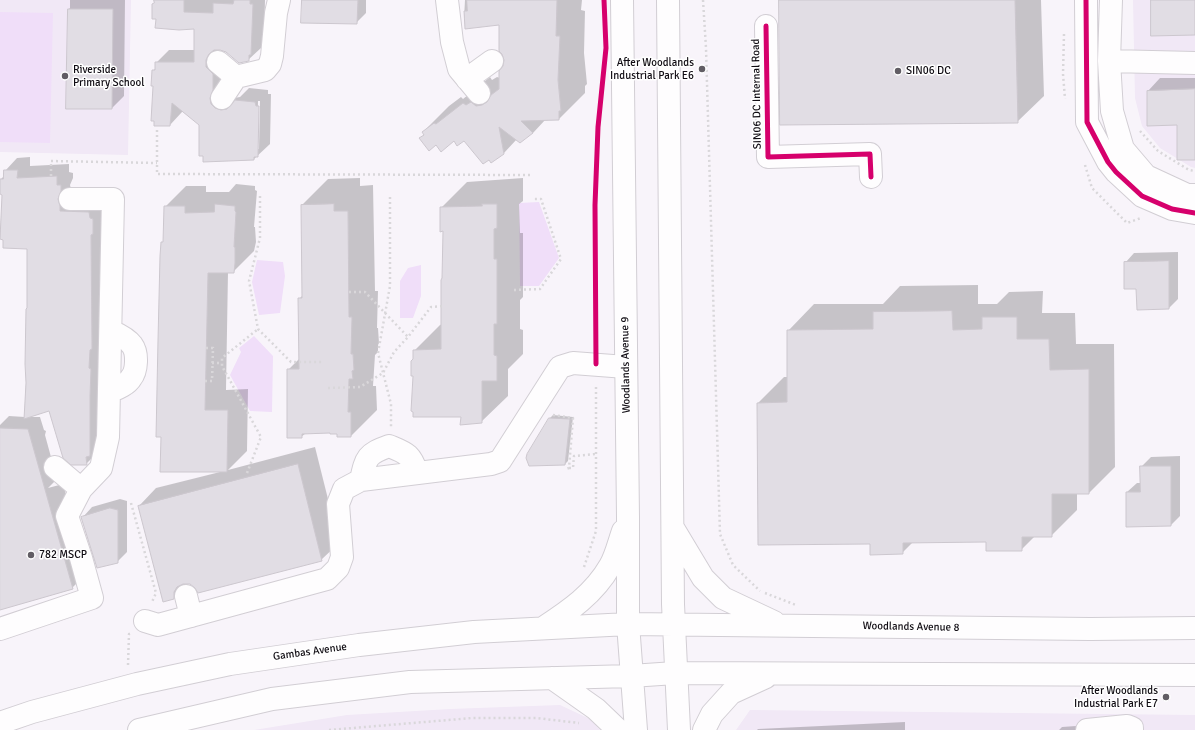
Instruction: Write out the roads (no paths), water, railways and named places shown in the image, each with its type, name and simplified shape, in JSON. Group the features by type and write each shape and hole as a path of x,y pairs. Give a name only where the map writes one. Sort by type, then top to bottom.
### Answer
{"main road":[{"path":"222,98 236,77 264,70 270,64 279,0"},
{"path":"447,0 452,42 459,69 473,86 492,61"},
{"name":"Woodlands Avenue 9","path":"622,0 628,624 636,730"},
{"path":"668,0 673,624 679,730"},
{"path":"1086,0 1087,122 1116,156 1146,176 1187,195 1195,195"},
{"path":"1111,0 1109,61 1116,172 1142,196 1172,209 1195,213"},
{"name":"SIN06 DC Internal Road","path":"766,26 768,158 870,154 871,177"},
{"path":"1109,61 1195,63"},
{"path":"218,62 236,77"},
{"path":"0,629 92,598 81,558 60,518 81,489 101,468 108,437 113,198 70,199"},
{"path":"140,628 158,625 188,606 294,578 327,579 338,568 342,557 338,504 344,490 361,480 491,464 500,461 560,367 573,363 626,367"},
{"path":"361,480 365,462 374,451 389,446 405,452 414,464 417,473"},
{"path":"55,467 81,489"},
{"path":"542,629 577,605 597,583 610,565 628,517"},
{"path":"672,526 703,578 723,598 780,625"},
{"name":"Woodlands Avenue 8","path":"628,624 1090,629 1195,628"},
{"name":"Gambas Avenue","path":"0,723 32,712 130,686 230,664 367,644 474,632 628,624"},
{"path":"139,730 272,699 410,682 675,674 1195,675"},
{"path":"704,730 712,714 731,693 771,674"},
{"path":"552,678 596,709 618,730"},
{"path":"1087,730 1127,726 1132,728 1132,730"}],"place":[{"name":"After Woodlands Industrial Park E6","path":"702,69"},
{"name":"SIN06 DC","path":"898,71"},
{"name":"Riverside Primary School","path":"65,76"},
{"name":"782 MSCP","path":"31,555"},
{"name":"After Woodlands Industrial Park E7","path":"1166,697"}]}
